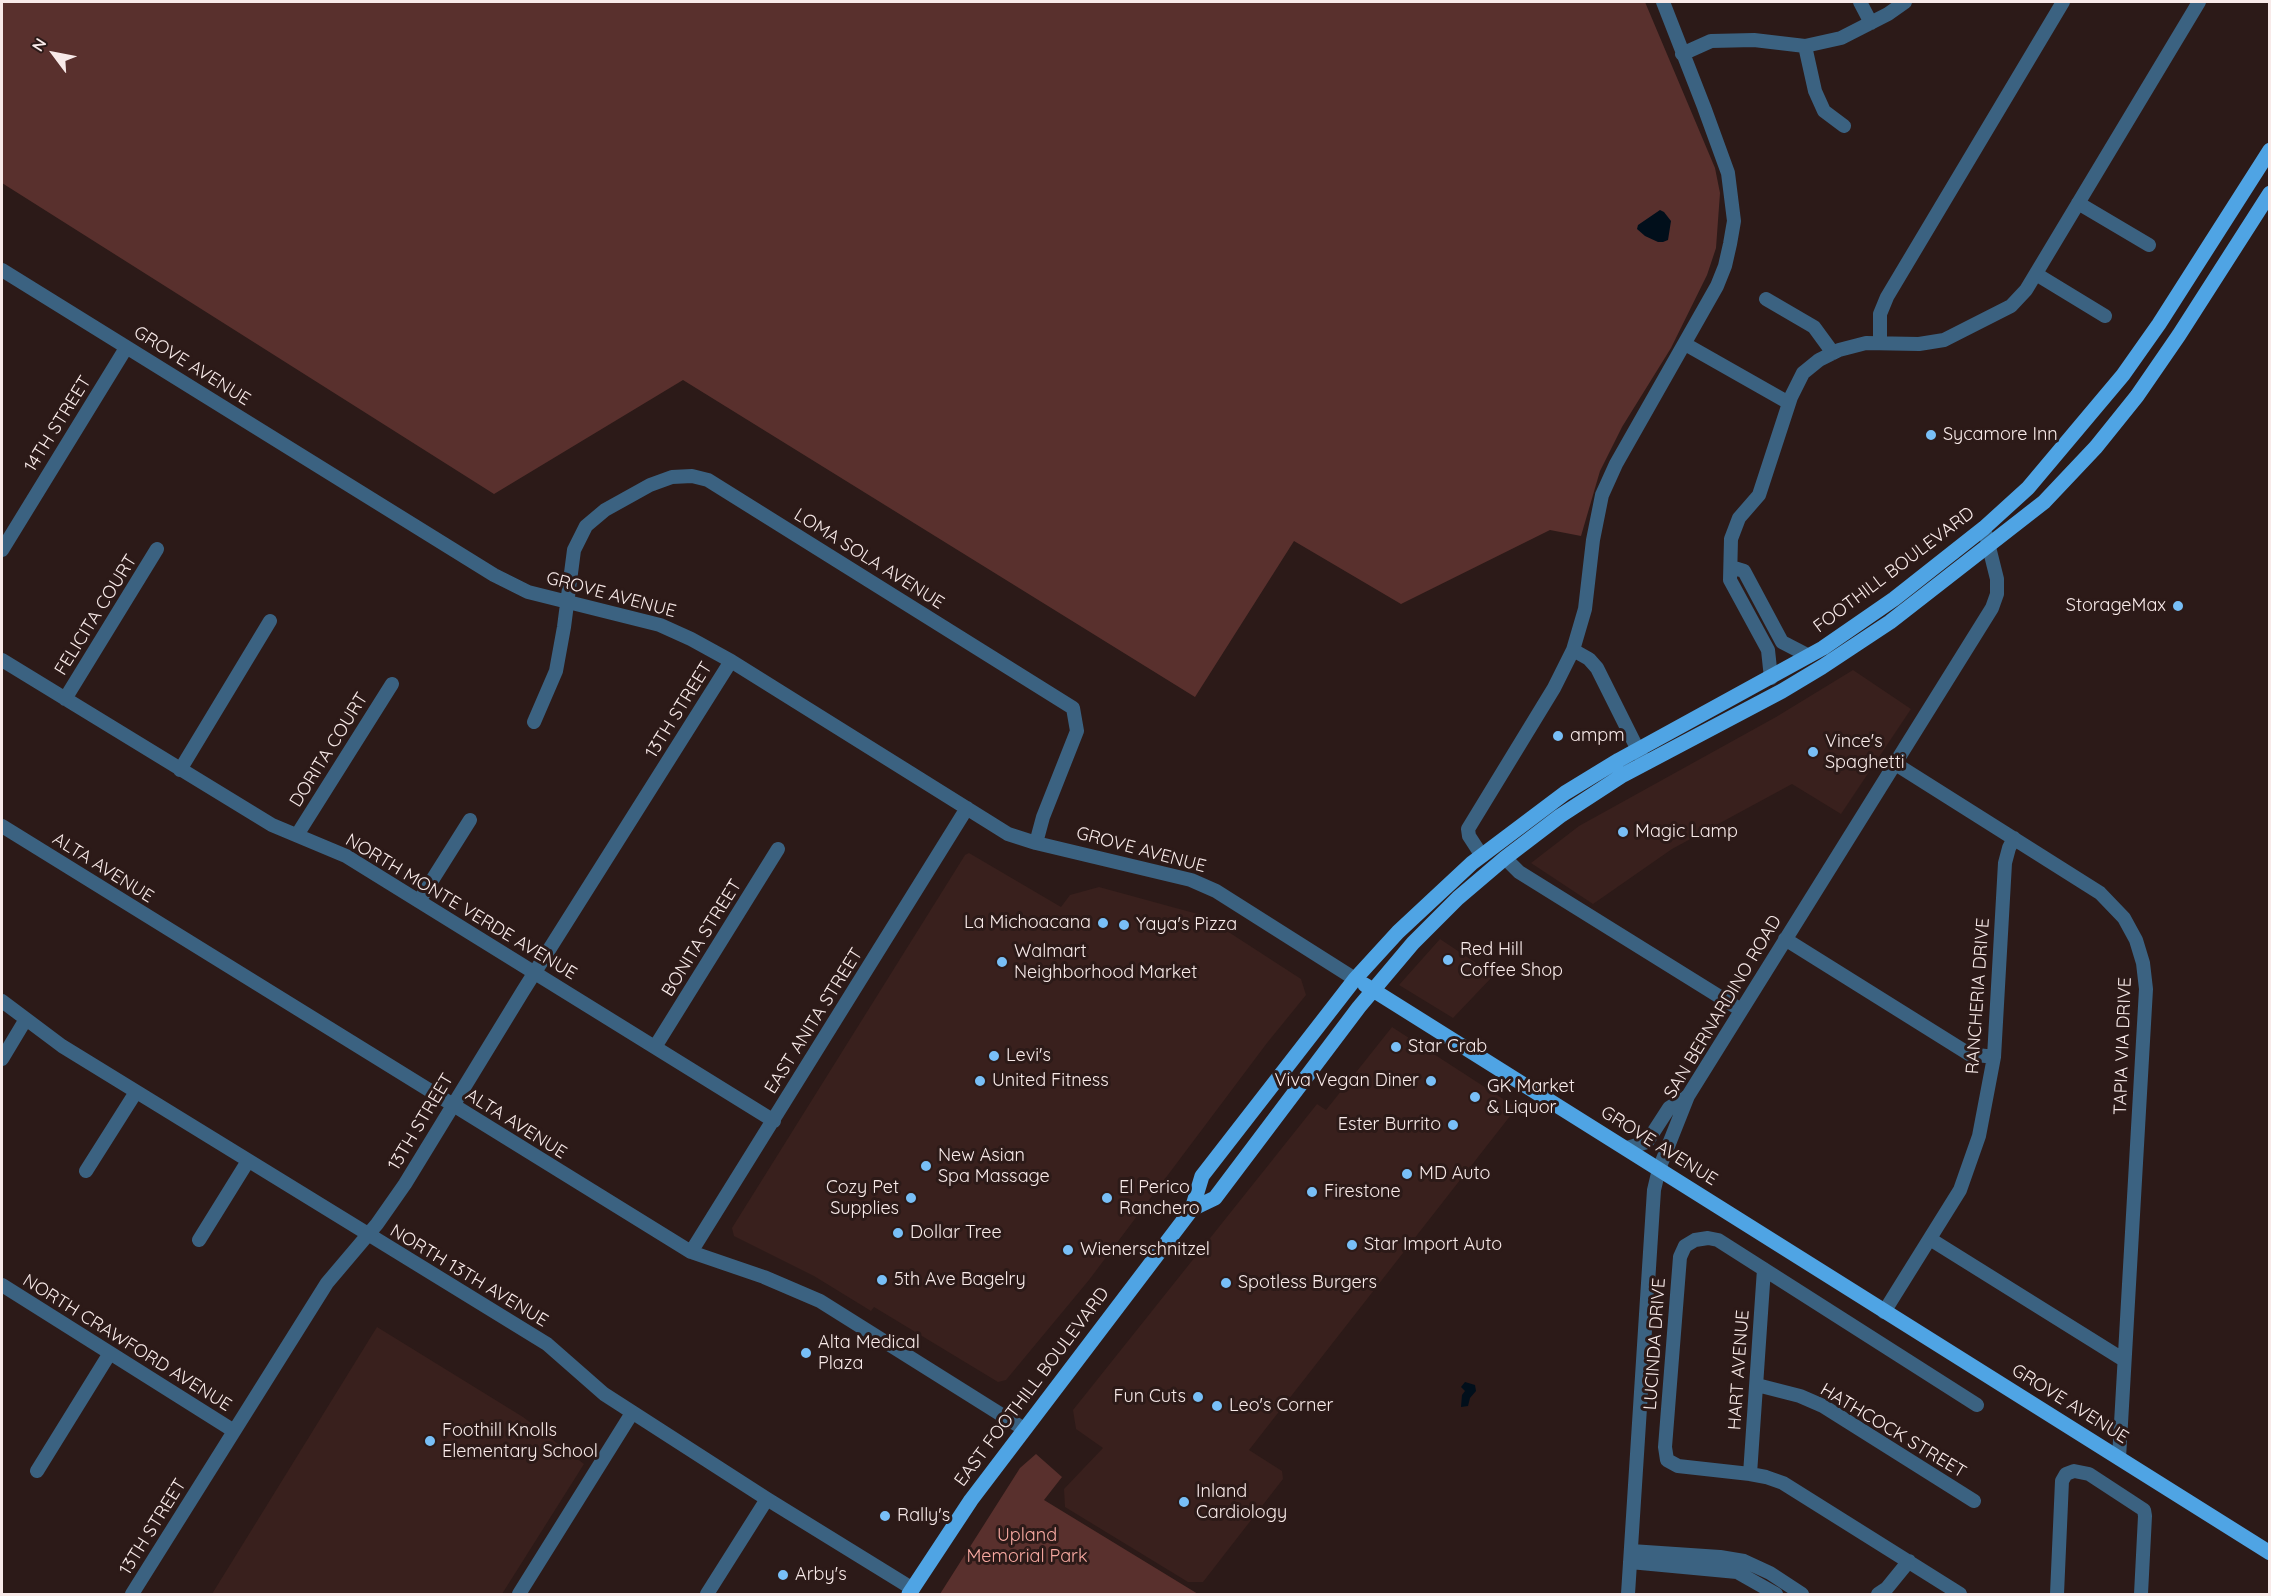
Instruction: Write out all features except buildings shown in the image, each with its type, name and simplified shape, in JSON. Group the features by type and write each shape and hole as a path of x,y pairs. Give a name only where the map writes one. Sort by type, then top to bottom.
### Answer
{"main road":[{"name":"FOOTHILL BOULEVARD","path":"1373,990 1413,942 1458,898 1505,858 1641,757 1809,656 1894,599 1984,528 2028,488 2123,375 2159,324 2270,150"},
{"name":"FOOTHILL BOULEVARD","path":"1355,979 1398,932 1482,856 1565,793 1782,691 1822,667 1890,622 2044,502 2096,447 2133,400 2179,336 2270,193"},
{"name":"GROVE AVENUE","path":"1355,979 2270,1553"},
{"name":"EAST FOOTHILL BOULEVARD","path":"911,1592 971,1500 1192,1209 1202,1176 1355,979"},
{"name":"EAST FOOTHILL BOULEVARD","path":"1192,1209 1215,1198 1373,990"}],"street":[{"path":"1482,856 1468,836 1471,821 1543,707 1573,650 1586,609 1593,540 1602,495 1631,436 1717,286 1725,266 1734,221 1731,188 1724,161 1662,2"},
{"path":"1860,2 1871,23"},
{"path":"1682,54 1711,41 1732,39 1804,46 1841,38 1888,14 1905,2"},
{"path":"1880,343 1880,314 1887,297 2063,2"},
{"path":"1772,678 1768,650 1730,580 1731,539 1739,518 1759,495 1789,403 1803,373 1833,352 1866,343 1919,344 1944,340 2011,306 2026,290 2036,274 2199,2"},
{"path":"1804,46 1815,91 1824,111 1844,126"},
{"path":"2078,203 2148,245"},
{"name":"GROVE AVENUE","path":"2,270 494,575 528,592 660,625 691,639 731,661 1008,834 1036,843 1191,880 1216,891 1355,979"},
{"path":"2036,274 2105,316"},
{"path":"1766,299 1814,327 1833,352"},
{"path":"1685,344 1789,403"},
{"name":"14TH STREET","path":"2,550 126,348"},
{"name":"LOMA SOLA AVENUE","path":"534,722 556,671 574,550 586,526 605,510 650,485 672,477 692,476 708,480 1073,708 1077,731 1043,817 1036,843"},
{"name":"SAN BERNARDINO ROAD","path":"1628,1594 1654,1187 1659,1169 1688,1096 1992,608 1997,594 1997,579 1984,528"},
{"name":"FELICITA COURT","path":"65,699 157,549"},
{"path":"1731,567 1744,571 1782,642 1809,656"},
{"path":"1737,593 1751,585"},
{"path":"180,770 270,621"},
{"path":"1768,650 1782,642"},
{"path":"1573,650 1589,659 1597,668 1641,757"},
{"name":"NORTH MONTE VERDE AVENUE","path":"2,660 272,825 346,856 774,1121"},
{"name":"13TH STREET","path":"132,1594 327,1283 368,1236 405,1184 534,973 731,661"},
{"name":"DORITA COURT","path":"297,835 392,684"},
{"name":"TAPIA VIA DRIVE","path":"1894,763 2100,892 2124,918 2136,940 2143,963 2146,989 2120,1458"},
{"name":"EAST ANITA STREET","path":"691,1252 968,808"},
{"path":"419,901 470,820"},
{"name":"ALTA AVENUE","path":"2,826 691,1252 773,1281 820,1301 1024,1429"},
{"name":"RANCHERIA DRIVE","path":"1884,1312 1960,1190 1979,1136 1994,1057 2005,863 2014,838"},
{"name":"BONITA STREET","path":"655,1047 778,849"},
{"path":"1505,858 1519,872 1741,1010"},
{"path":"1785,939 1969,1054 1994,1057"},
{"name":"NORTH 13TH AVENUE","path":"2,1001 62,1046 546,1344 604,1394 911,1592"},
{"path":"2,1059 26,1019"},
{"path":"86,1171 136,1092"},
{"path":"1627,1149 1647,1142 1669,1108 1688,1096"},
{"path":"199,1240 248,1161"},
{"name":"LUCINDA DRIVE","path":"1960,1594 1783,1483 1750,1474 1678,1466 1667,1460 1665,1447 1680,1257 1685,1246 1695,1240 1708,1238 1718,1240 1977,1405"},
{"path":"1930,1239 2124,1360"},
{"name":"HART AVENUE","path":"1750,1474 1764,1269"},
{"name":"NORTH CRAWFORD AVENUE","path":"2,1285 234,1431"},
{"path":"37,1472 110,1353"},
{"name":"HATHCOCK STREET","path":"1757,1385 1800,1396 1822,1406 1974,1501"},
{"path":"519,1594 632,1413"},
{"path":"2057,1594 2062,1481 2066,1474 2074,1471 2089,1474 2144,1510 2141,1594"},
{"path":"707,1594 767,1499"},
{"path":"1630,1557 1737,1572 1776,1594"},
{"path":"1630,1557 1720,1557 1744,1561 1770,1573 1802,1594"},
{"path":"1878,1594 1887,1588 1909,1561"}],"shaded area":[{"path":"1853,670 1911,709 1841,814 1792,784 1672,849 1593,904 1531,863 1579,826 1776,717"},
{"path":"969,853 1061,907 1070,895 1099,887 1205,916 1221,924 1227,931 1301,979 1306,995 1267,1043 1089,1280 1006,1380 998,1382 874,1307 871,1311 814,1276 734,1236 732,1228 965,855"},
{"path":"1440,939 1494,975 1453,1018 1399,985"},
{"path":"1392,1027 1514,1106 1514,1111 1249,1450 1282,1471 1283,1479 1203,1582 1188,1582 1065,1507 1064,1489 1103,1448 1076,1429 1073,1410 1317,1104 1326,1110"},
{"name":"Foothill Knolls Elementary School","path":"377,1327 523,1417 584,1464 502,1594 212,1594"}],"green space":[{"path":"2,2 1645,2 1715,168 1720,193 1716,248 1707,275 1671,348 1622,427 1600,471 1581,536 1550,530 1401,604 1294,541 1195,697 683,380 494,494 2,183"},
{"name":"Upland Memorial Park","path":"1036,1454 1062,1477 1044,1500 1198,1594 940,1594 1020,1468"}],"water":[{"path":"1660,210 1671,221 1668,240 1663,242 1645,236 1637,229 1638,225"},
{"path":"1465,1382 1475,1385 1476,1391 1470,1398 1468,1406 1461,1407 1462,1395 1465,1391 1461,1387"}],"place":[{"name":"Sycamore Inn","path":"1931,435"},
{"name":"StorageMax","path":"2178,606"},
{"name":"ampm","path":"1558,736"},
{"name":"Vince's Spaghetti","path":"1813,752"},
{"name":"Magic Lamp","path":"1623,832"},
{"name":"La Michoacana","path":"1103,923"},
{"name":"Yaya's Pizza","path":"1124,925"},
{"name":"Red Hill Coffee Shop","path":"1448,960"},
{"name":"Walmart Neighborhood Market","path":"1002,962"},
{"name":"Star Crab","path":"1396,1047"},
{"name":"Levi's","path":"994,1056"},
{"name":"United Fitness","path":"980,1081"},
{"name":"Viva Vegan Diner","path":"1431,1081"},
{"name":"GK Market & Liquor","path":"1475,1097"},
{"name":"Ester Burrito","path":"1453,1125"},
{"name":"New Asian Spa Massage","path":"926,1166"},
{"name":"MD Auto","path":"1407,1174"},
{"name":"Firestone","path":"1312,1192"},
{"name":"Cozy Pet Supplies","path":"911,1198"},
{"name":"El Perico Ranchero","path":"1107,1198"},
{"name":"Dollar Tree","path":"898,1233"},
{"name":"Star Import Auto","path":"1352,1245"},
{"name":"Wienerschnitzel","path":"1068,1250"},
{"name":"5th Ave Bagelry","path":"882,1280"},
{"name":"Spotless Burgers","path":"1226,1283"},
{"name":"Alta Medical Plaza","path":"806,1353"},
{"name":"Fun Cuts","path":"1198,1397"},
{"name":"Leo's Corner","path":"1217,1406"},
{"name":"Foothill Knolls Elementary School","path":"430,1441"},
{"name":"Inland Cardiology","path":"1184,1502"},
{"name":"Rally's","path":"885,1516"},
{"name":"Arby's","path":"783,1575"}]}
